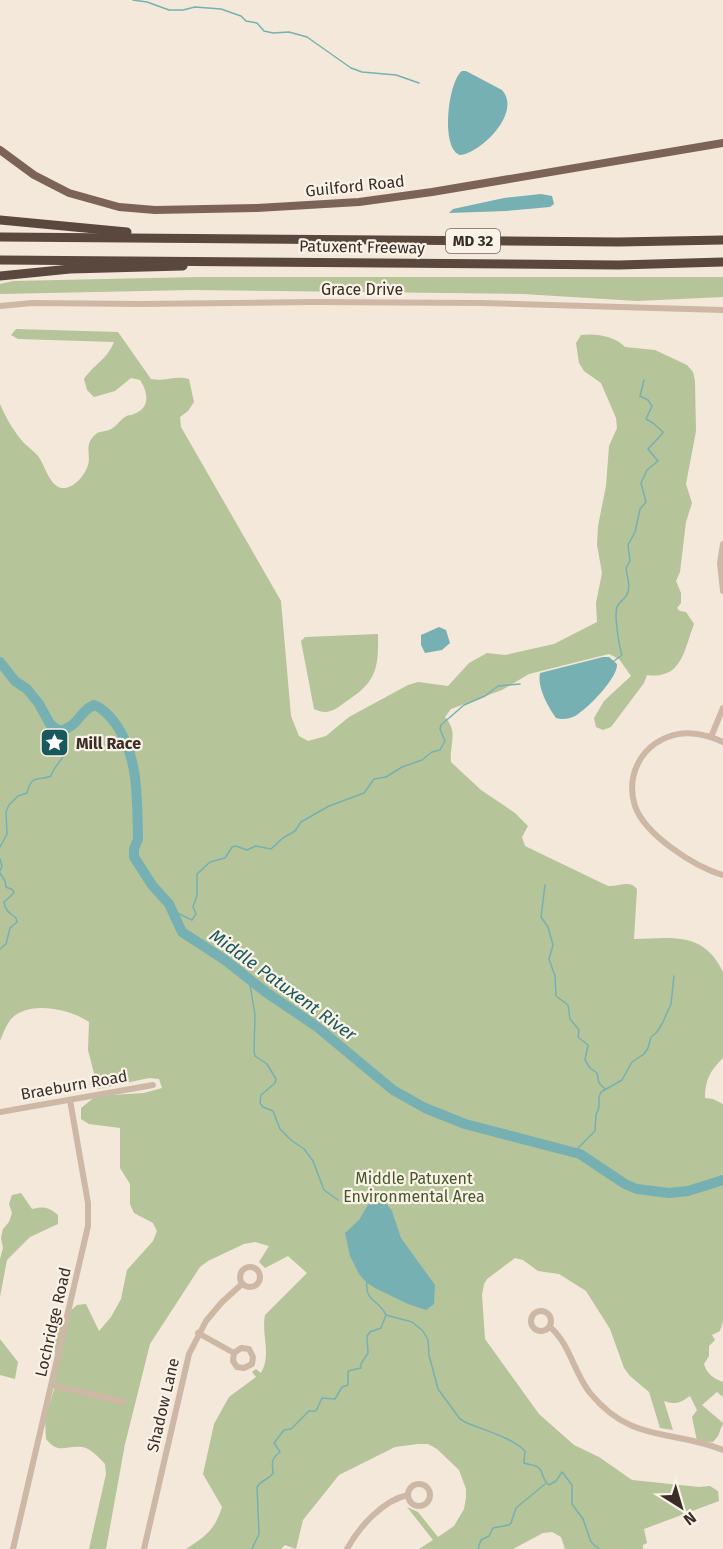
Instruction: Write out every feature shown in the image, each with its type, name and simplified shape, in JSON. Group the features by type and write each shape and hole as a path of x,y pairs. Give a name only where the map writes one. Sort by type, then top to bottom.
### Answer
{"highway":[{"path":"0,220 222,239"},
{"name":"Patuxent Freeway","path":"0,237 619,242 723,240"},
{"name":"Patuxent Freeway","path":"0,260 630,265 723,262"},
{"path":"0,276 70,269 342,262"}],"main road":[{"name":"Guilford Road","path":"0,150 34,175 78,196 120,207 174,210 287,207 360,202 723,143"}],"street":[{"name":"Grace Drive","path":"0,306 32,303 312,302 482,303 723,310"},
{"path":"723,544 720,563 723,589"},
{"path":"711,737 723,708"},
{"path":"723,742 696,733 670,735 654,742 636,766 632,786 636,807 648,825 682,855 699,866 723,875"},
{"name":"Braeburn Road","path":"0,1112 153,1085"},
{"name":"Lochridge Road","path":"13,1549 88,1226 88,1203 70,1100"},
{"name":"Shadow Lane","path":"144,1549 186,1365 198,1333 213,1312 242,1284"},
{"path":"550,1327 562,1339 585,1386 599,1403 616,1417 646,1432 723,1448"},
{"path":"198,1333 234,1353"},
{"path":"52,1385 124,1402"},
{"path":"347,1549 374,1515 392,1501 408,1495"}],"green space":[{"path":"198,277 723,277 723,297 637,301 523,294 192,290 0,294 0,284 13,281"},
{"name":"Middle Patuxent Environmental Area","path":"16,329 118,332 151,379 189,379 194,402 180,417 181,427 281,601 291,716 299,736 308,741 326,736 349,717 408,685 418,682 448,686 469,663 487,653 505,655 554,644 597,622 596,603 602,573 597,545 598,526 606,486 609,446 617,428 616,418 601,383 584,371 579,363 576,343 581,335 605,336 625,347 655,350 687,365 693,372 696,431 686,484 692,503 686,522 680,572 676,581 681,593 681,603 677,608 686,612 694,624 684,653 675,668 668,673 647,675 644,683 611,727 603,730 596,727 594,718 604,701 631,676 619,659 609,654 529,674 502,690 451,709 445,717 453,734 451,762 481,790 515,813 528,826 522,837 525,846 608,886 631,884 637,889 634,939 674,938 697,943 715,959 723,972 723,1058 709,1076 705,1098 723,1104 723,1321 720,1331 712,1335 715,1340 709,1346 709,1356 704,1364 711,1375 723,1382 723,1397 717,1392 702,1405 723,1423 718,1436 713,1442 697,1441 692,1417 697,1410 690,1396 678,1403 664,1401 673,1430 660,1428 649,1392 624,1368 610,1329 586,1291 559,1274 538,1271 523,1260 515,1258 487,1279 482,1295 485,1339 539,1414 574,1445 599,1457 632,1480 699,1487 710,1486 718,1491 719,1501 644,1529 647,1543 643,1545 643,1549 565,1549 561,1537 552,1532 543,1533 513,1549 419,1549 433,1540 407,1507 418,1512 438,1537 454,1526 464,1509 466,1489 459,1470 437,1449 428,1444 418,1444 395,1447 339,1475 303,1520 296,1549 285,1545 281,1549 186,1549 208,1532 216,1522 222,1507 203,1474 214,1424 229,1397 256,1377 252,1372 256,1369 261,1373 266,1359 265,1315 307,1273 288,1256 265,1268 259,1262 269,1246 255,1242 244,1244 200,1267 150,1344 125,1444 106,1549 89,1549 106,1474 105,1464 89,1449 59,1448 46,1439 45,1419 55,1386 55,1337 62,1318 77,1305 86,1304 99,1331 111,1317 121,1299 127,1270 153,1241 157,1231 153,1223 134,1213 130,1204 130,1184 120,1168 120,1128 89,1124 81,1119 81,1108 96,1096 144,1093 162,1088 159,1079 149,1078 98,1089 88,1050 89,1022 61,1010 39,1008 19,1013 9,1021 0,1041 0,404 17,434 38,456 54,483 66,488 75,484 87,469 89,445 92,438 97,433 113,428 125,417 143,408 146,394 140,380 131,378 115,391 94,397 87,390 84,379 107,354 114,342 18,339 11,335"},
{"path":"378,634 376,667 369,682 354,696 333,710 323,712 314,709 301,641 305,637"},
{"path":"21,1193 32,1209 46,1208 58,1215 58,1224 30,1237 7,1260 0,1297 0,1259 3,1248 1,1238 12,1213 9,1204 12,1195"},
{"path":"0,1339 18,1362 15,1379 0,1375"}],"water":[{"path":"462,71 502,90 507,99 507,109 497,130 488,139 479,147 460,155 454,150 450,141 448,114 453,88"},
{"path":"541,194 552,196 554,204 550,207 506,211 449,213 453,209 504,198"},
{"path":"439,627 446,630 450,643 442,650 425,653 421,645 421,635"},
{"path":"609,657 617,664 613,677 607,685 587,707 575,716 565,719 556,718 542,690 540,673"},
{"path":"377,1198 385,1202 392,1211 401,1238 435,1285 434,1304 426,1310 408,1304 366,1282 350,1256 345,1233 359,1220 369,1203"}],"waterway":[{"path":"133,0 147,2 169,10 195,7 221,9 241,16 246,21 257,23 264,31 289,32 307,37 351,68 362,72 396,75 419,83"},
{"path":"614,661 622,655 616,611 629,589 626,568 630,561 628,545 635,532 640,509 646,502 641,483 647,470 658,461 648,449 663,432 646,419 652,406 648,400 640,396 644,380"},
{"name":"Middle Patuxent River","path":"0,662 15,681 27,689 50,724 59,731 71,726 94,705 106,712 115,723 129,749 133,763 138,839 134,857 152,885 169,904 182,932 316,1026 393,1090 425,1108 465,1124 580,1154 625,1184 637,1189 669,1193 688,1191 723,1180"},
{"path":"173,911 192,920 196,914 193,907 197,895 197,874 210,862 225,858 232,847 247,850 256,846 271,849 295,831 301,822 329,806 364,793 374,779 386,777 440,750 445,741 440,729 441,725 464,705 485,696 498,686 520,684"},
{"path":"0,847 7,834 6,812 9,805 18,796 27,793 33,780 51,776 63,757 65,751 57,740 59,731"},
{"path":"0,859 2,866 0,871"},
{"path":"0,873 6,887 13,890 14,893 4,902 7,910 17,922 10,928 6,944 0,949"},
{"path":"545,885 541,917 548,927 553,945 549,959 555,976 556,996 568,1005 570,1019 579,1030 578,1037 588,1045 585,1060 597,1073 599,1083 605,1089"},
{"path":"573,1153 595,1131 601,1092 622,1080 632,1062 644,1054 651,1037 662,1024 671,1004 674,976"},
{"path":"249,979 255,1015 255,1056 267,1064 276,1079 275,1083 261,1095 260,1103 263,1107 273,1111 280,1129 304,1149 313,1161 324,1190 338,1200"},
{"path":"367,1281 370,1297 386,1315 412,1322 423,1331 428,1340 429,1355 438,1389 460,1419 520,1446 525,1451 524,1463 539,1468 549,1485 556,1481 562,1472 572,1485 572,1504 583,1519 591,1542 599,1549"},
{"path":"252,1549 259,1534 257,1487 273,1473 273,1461 280,1452 274,1443 284,1430 291,1429 309,1411 316,1411 322,1398 335,1399 342,1387 348,1385 348,1371 361,1368 368,1353 367,1336 370,1332 381,1328 386,1315"},
{"path":"478,1549 481,1540 489,1536 493,1528 509,1525 516,1508 545,1484"}],"place":[{"name":"Mill Race","path":"55,743"}]}
